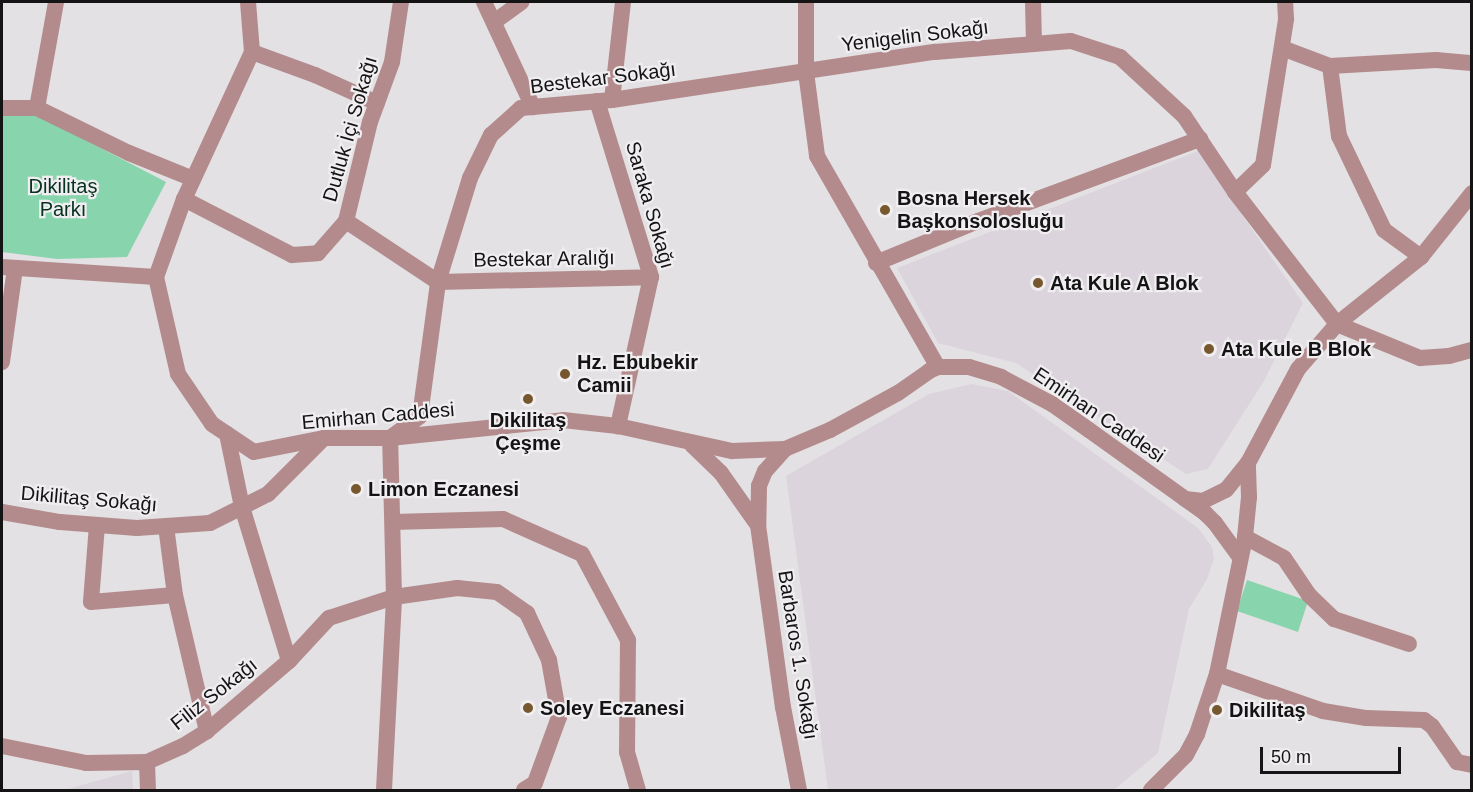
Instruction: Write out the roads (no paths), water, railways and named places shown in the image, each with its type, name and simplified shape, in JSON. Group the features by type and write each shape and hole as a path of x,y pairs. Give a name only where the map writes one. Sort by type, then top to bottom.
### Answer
{"street":[{"path":"36,108 56,2"},
{"path":"2,362 8,268 156,277 184,199 252,52 248,2"},
{"name":"Dutluk İçi Sokağı","path":"184,199 291,255 318,253 346,221 377,103 392,62 401,2"},
{"path":"484,2 533,107"},
{"path":"494,22 522,2"},
{"path":"605,100 623,2"},
{"path":"785,449 830,430 938,367 876,263 817,156 806,72 806,2"},
{"path":"1033,2 1034,44"},
{"path":"1235,192 1263,165 1282,48 1285,2"},
{"name":"Yenigelin Sokağı","path":"806,72 935,52 1071,41 1120,57 1184,116 1235,192 1337,324"},
{"path":"1282,48 1330,66 1436,60 1472,63"},
{"path":"252,52 315,75 377,103"},
{"path":"1330,66 1340,136 1383,230 1421,257"},
{"name":"Bestekar Sokağı","path":"390,438 420,416 438,282 470,178 491,135 521,108 605,100 806,72"},
{"name":"Saraka Sokağı","path":"605,100 651,277 618,426"},
{"path":"2,108 36,108 129,153 193,179"},
{"path":"876,263 978,221 1200,139"},
{"path":"1185,499 1203,501 1226,490 1248,463 1298,369 1337,324 1421,257 1472,193"},
{"path":"346,221 438,282"},
{"name":"Emirhan Caddesi","path":"156,277 178,374 212,424 254,452 324,438 390,438 563,420 618,426 732,451 785,449"},
{"name":"Bestekar Aralığı","path":"438,282 651,277"},
{"path":"1337,324 1420,358 1449,356 1472,350"},
{"name":"Emirhan Caddesi","path":"938,367 969,367 1001,377 1052,404 1215,523 1239,556"},
{"path":"227,434 242,507 289,661"},
{"name":"Dikilitaş Sokağı","path":"2,512 137,528 210,523 268,494 324,438"},
{"path":"384,790 394,597 390,438"},
{"path":"687,440 721,472 758,525"},
{"name":"Barbaros 1. Sokağı","path":"785,449 765,471 759,486 758,525 783,707 799,790"},
{"path":"1152,790 1186,755 1197,734 1217,674 1239,556 1245,537 1249,497 1248,463"},
{"path":"393,522 503,519 582,554 628,640 627,752 638,790"},
{"path":"97,525 91,602 175,595"},
{"path":"166,526 175,595 207,731"},
{"path":"1245,537 1284,558 1309,596 1334,619 1409,644"},
{"name":"Filiz Sokağı","path":"2,746 86,763 147,762 183,746 207,731 289,661 329,618 394,597 457,588 497,592 526,613 549,660 560,717 532,788"},
{"path":"1217,674 1323,711 1366,718 1424,720 1432,726 1457,762 1472,765"},
{"path":"147,762 148,790"}],"place":[{"name":"Bosna Hersek Başkonsolosluğu","path":"885,210"},
{"name":"Ata Kule A Blok","path":"1038,283"},
{"name":"Ata Kule B Blok","path":"1209,349"},
{"name":"Hz. Ebubekir Camii","path":"565,374"},
{"name":"Dikilitaş Çeşme","path":"528,399"},
{"name":"Limon Eczanesi","path":"356,489"},
{"name":"Soley Eczanesi","path":"528,708"},
{"name":"Dikilitaş","path":"1217,710"}],"park label":[{"name":"Dikilitaş Parkı","path":"63,198"}]}
